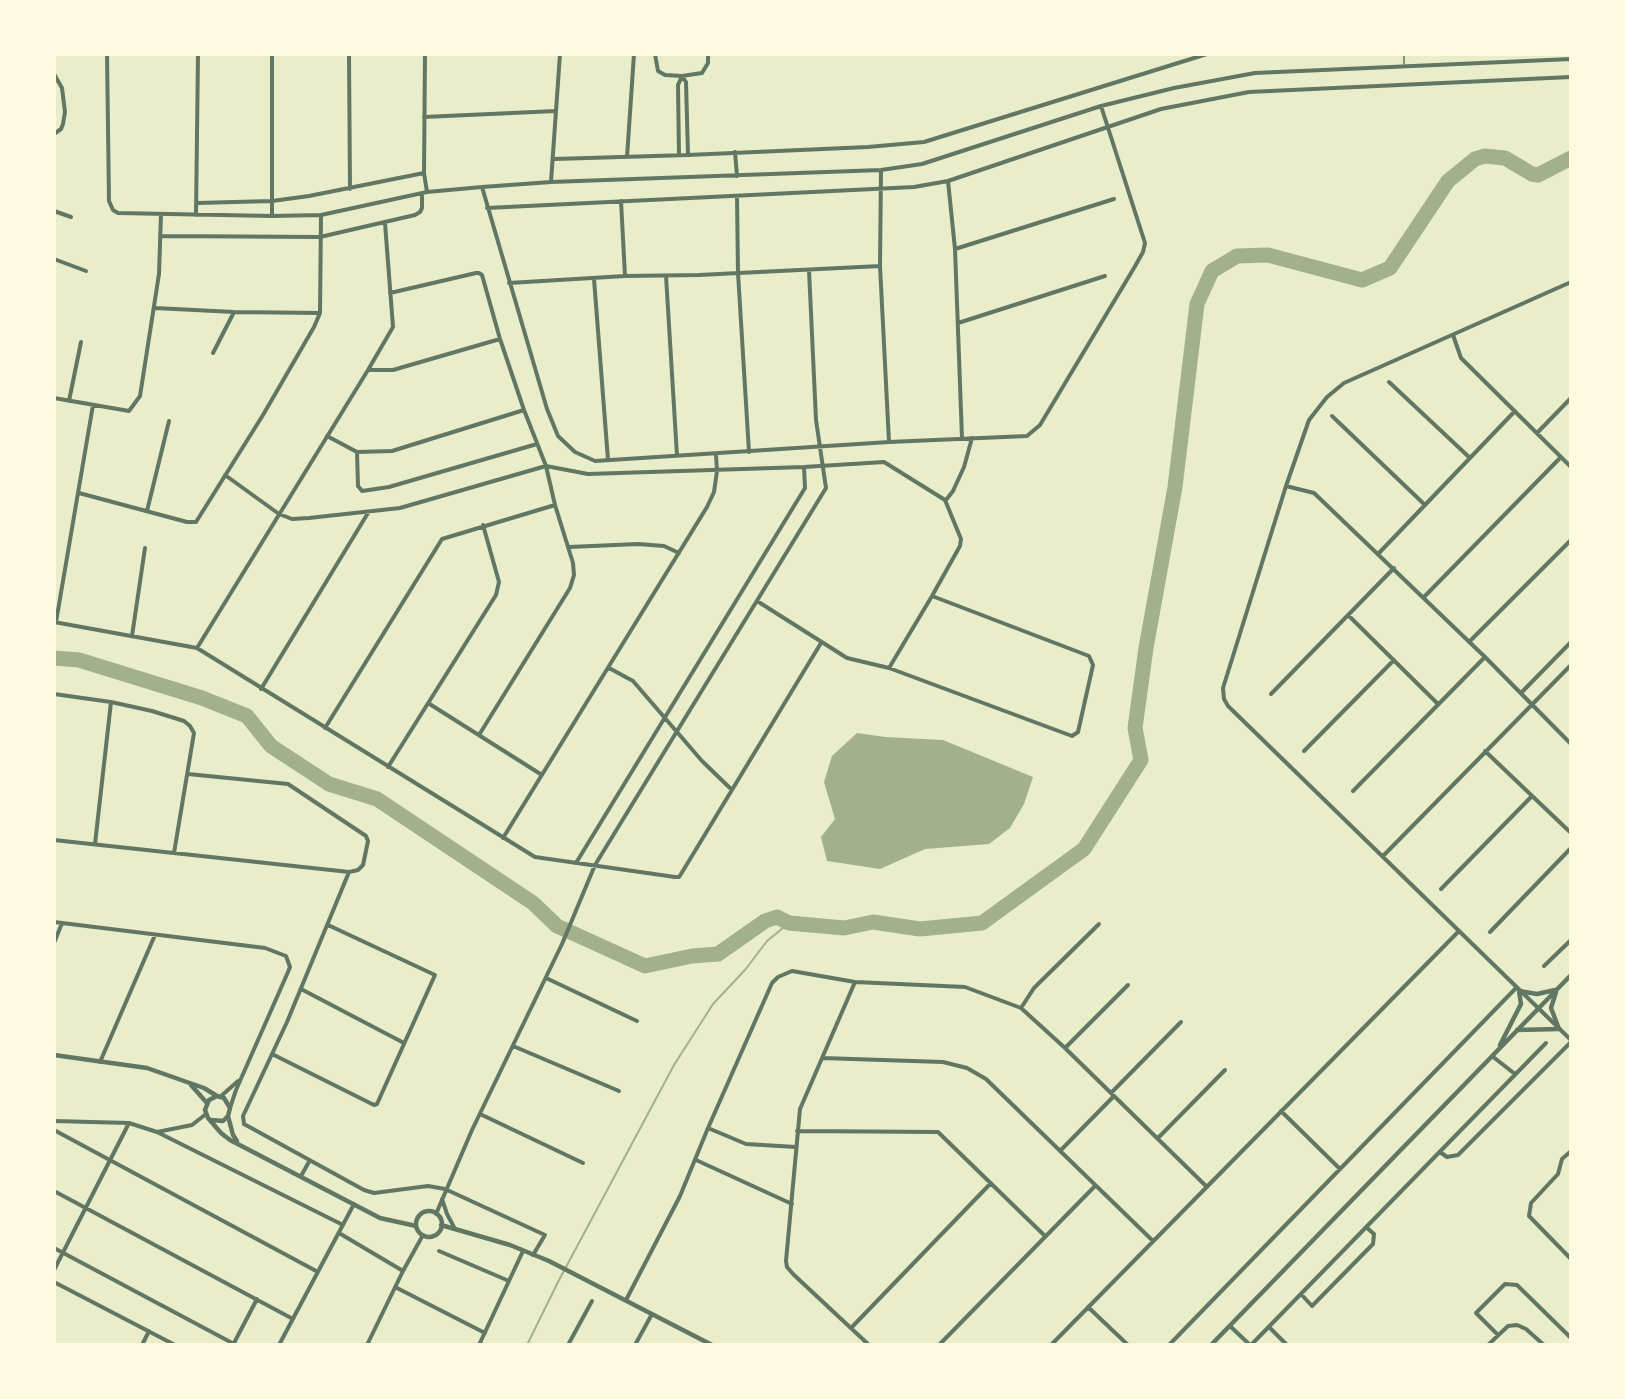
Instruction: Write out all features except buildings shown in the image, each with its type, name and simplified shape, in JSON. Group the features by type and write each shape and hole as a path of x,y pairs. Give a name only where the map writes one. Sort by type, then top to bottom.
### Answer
{"street":[{"path":"107,54 109,201 113,210 118,213 196,216 321,215 427,192 551,182 881,170 922,164 1101,106 1174,88 1255,73 1571,59"},
{"path":"196,216 198,54"},
{"path":"272,54 272,216"},
{"path":"349,54 350,189"},
{"path":"425,54 424,173 427,192"},
{"path":"551,182 560,54"},
{"path":"627,157 634,54"},
{"path":"655,54 658,71 665,75 682,76 702,73 708,63 708,54"},
{"path":"554,159 868,147 924,141 1207,54"},
{"path":"54,74 62,88 65,112 61,129 54,134"},
{"path":"679,155 678,85 682,76"},
{"path":"682,76 686,82 688,155"},
{"path":"487,208 914,187 948,181 1161,109 1249,92 1571,77"},
{"path":"482,187 547,410 558,436 574,452 595,461 889,442 1027,436 1040,425 1143,252 1145,243 1143,233 1106,127 1101,106"},
{"path":"424,117 556,111"},
{"path":"735,152 736,176"},
{"path":"881,170 880,266 889,442"},
{"path":"197,203 272,201 350,189 424,173"},
{"path":"948,181 955,249 962,438"},
{"path":"161,236 320,237 385,223 420,212 422,194"},
{"path":"737,196 738,273 749,452"},
{"path":"955,249 1114,199"},
{"path":"621,201 626,276"},
{"path":"54,211 71,217"},
{"path":"54,398 129,411 140,396 155,308 161,214"},
{"path":"80,493 187,522 196,522 297,356 320,312 321,215"},
{"path":"197,648 393,327 385,223"},
{"path":"54,259 86,271"},
{"path":"509,283 880,266"},
{"path":"441,1225 436,1214 445,1189 562,944 595,865 826,488 816,420 809,270"},
{"path":"390,293 479,273 482,275 500,339 546,466 555,505 569,547 574,575 570,588 479,735"},
{"path":"666,276 677,456"},
{"path":"958,323 1106,276"},
{"path":"594,279 608,460"},
{"path":"1440,1152 1447,1157 1458,1155 1571,1041 1228,706 1224,699 1223,688 1309,420 1327,397 1344,383 1571,282"},
{"path":"155,308 234,312 320,312"},
{"path":"213,353 234,312"},
{"path":"1453,335 1461,358 1571,467"},
{"path":"368,370 393,370 500,339"},
{"path":"69,401 81,342"},
{"path":"1389,382 1470,458"},
{"path":"1537,433 1571,398"},
{"path":"93,405 80,493 55,622 197,648 535,857 679,877 821,643"},
{"path":"327,436 357,452 392,450 524,410"},
{"path":"1379,554 1515,411"},
{"path":"1332,416 1425,505"},
{"path":"147,511 169,421"},
{"path":"945,500 953,491 964,468 972,438"},
{"path":"357,452 358,486 362,491 389,487 537,444"},
{"path":"503,838 609,668 714,492 717,471 716,454"},
{"path":"1424,597 1561,457"},
{"path":"225,476 279,514 292,519 399,508 546,466 588,474 717,471 884,462 945,500 961,539 960,546 889,668"},
{"path":"576,863 805,488 804,467"},
{"path":"1286,486 1314,493 1424,597 1571,744"},
{"path":"325,728 442,539 555,505"},
{"path":"261,689 368,512"},
{"path":"388,767 496,595 499,582 483,525"},
{"path":"1469,642 1571,540"},
{"path":"569,547 638,544 664,546 679,553"},
{"path":"132,636 145,548"},
{"path":"1271,694 1394,568"},
{"path":"757,602 848,658 889,668 1072,736 1078,732 1093,665 1089,656 932,596"},
{"path":"1348,615 1438,704"},
{"path":"1521,693 1571,642"},
{"path":"1353,791 1485,657"},
{"path":"1304,751 1394,660"},
{"path":"1383,856 1571,665"},
{"path":"609,668 633,681 732,790"},
{"path":"54,694 111,702 152,711 184,721 190,726 194,733 174,853"},
{"path":"95,844 111,702"},
{"path":"428,703 542,775"},
{"path":"1485,751 1571,833"},
{"path":"54,840 349,872 358,870 363,865 368,841 363,834 288,784 188,774"},
{"path":"1441,889 1532,796"},
{"path":"1490,932 1571,848"},
{"path":"349,872 301,989 243,1116 243,1124 364,1190 374,1193 428,1186 445,1189 545,1235 532,1255"},
{"path":"54,922 266,948 279,952 289,959 288,972 230,1108 228,1116 232,1135 238,1144"},
{"path":"54,943 63,923"},
{"path":"1021,1008 1034,988 1099,924"},
{"path":"272,1054 374,1105 377,1104 435,975 328,925"},
{"path":"1051,1345 1459,931"},
{"path":"100,1062 156,935"},
{"path":"1544,966 1571,940"},
{"path":"626,1300 680,1196 772,983 778,976 792,971 855,982 965,987 1021,1008 1207,1187"},
{"path":"1211,1345 1571,975"},
{"path":"546,978 637,1021"},
{"path":"855,982 800,1109 787,1267 869,1345"},
{"path":"1065,1048 1128,985"},
{"path":"301,989 404,1043"},
{"path":"1517,989 1537,994 1557,989"},
{"path":"1498,1050 1521,1004 1517,989"},
{"path":"1168,1345 1517,989"},
{"path":"1557,989 1551,1008 1559,1029"},
{"path":"1060,1152 1181,1022"},
{"path":"1517,1030 1559,1029"},
{"path":"1230,1326 1250,1345 1546,1043"},
{"path":"513,1046 619,1091"},
{"path":"54,1055 147,1068 204,1088 227,1101 230,1108"},
{"path":"1492,1056 1515,1074"},
{"path":"821,1058 958,1064 986,1079 1153,1241"},
{"path":"1158,1138 1225,1070"},
{"path":"207,1103 219,1097 241,1078"},
{"path":"189,1083 204,1097 207,1103 206,1114 221,1133 380,1218 416,1226 423,1235"},
{"path":"1281,1111 1340,1169"},
{"path":"157,1132 192,1125 206,1114"},
{"path":"480,1114 583,1163"},
{"path":"211,1120 223,1121 228,1116"},
{"path":"54,1120 129,1123 157,1132 343,1225"},
{"path":"54,1270 129,1123"},
{"path":"708,1128 746,1144 796,1147"},
{"path":"54,1131 318,1272"},
{"path":"797,1131 938,1132 1046,1236"},
{"path":"1571,1151 1562,1159 1558,1174 1531,1203 1529,1216 1571,1259"},
{"path":"301,1176 310,1160"},
{"path":"696,1161 792,1204"},
{"path":"851,1328 991,1184"},
{"path":"939,1345 1095,1186"},
{"path":"54,1191 292,1319"},
{"path":"442,1198 455,1228"},
{"path":"279,1345 354,1204"},
{"path":"416,1226 418,1218 424,1212 436,1214"},
{"path":"441,1225 549,1261 712,1345"},
{"path":"423,1235 434,1235 441,1225"},
{"path":"1300,1294 1312,1306 1373,1244 1374,1234 1366,1227"},
{"path":"339,1233 403,1271"},
{"path":"376,1345 368,1343 423,1235"},
{"path":"54,1248 235,1344 257,1299"},
{"path":"439,1251 509,1281"},
{"path":"479,1345 523,1251"},
{"path":"54,1282 175,1345"},
{"path":"1498,1335 1476,1313 1505,1284 1517,1286 1571,1338"},
{"path":"395,1287 485,1333"},
{"path":"568,1345 592,1301"},
{"path":"1088,1307 1128,1345"},
{"path":"636,1345 652,1313"},
{"path":"1488,1345 1508,1326 1517,1325 1526,1329 1544,1345"},
{"path":"1269,1327 1287,1345"},
{"path":"142,1345 149,1331"}],"lane":[{"path":"1404,54 1404,65"}],"shaded area":[{"path":"857,733 943,740 1033,777 1024,804 1010,828 989,844 925,849 880,869 827,861 821,837 835,819 824,782 832,756"}],"waterway":[{"path":"54,658 79,660 202,698 247,716 271,746 329,784 377,799 533,903 557,926 645,966 692,956 718,954 765,921 777,917 789,923 844,928 873,922 920,929 982,923 1084,849 1141,760 1135,728 1146,648 1175,487 1197,304 1212,271 1237,256 1268,255 1362,280 1390,268 1448,181 1475,159 1485,156 1505,158 1532,174 1538,175 1571,158"},
{"path":"527,1345 558,1282 674,1065 713,1004 745,970 767,941 789,923"}]}
